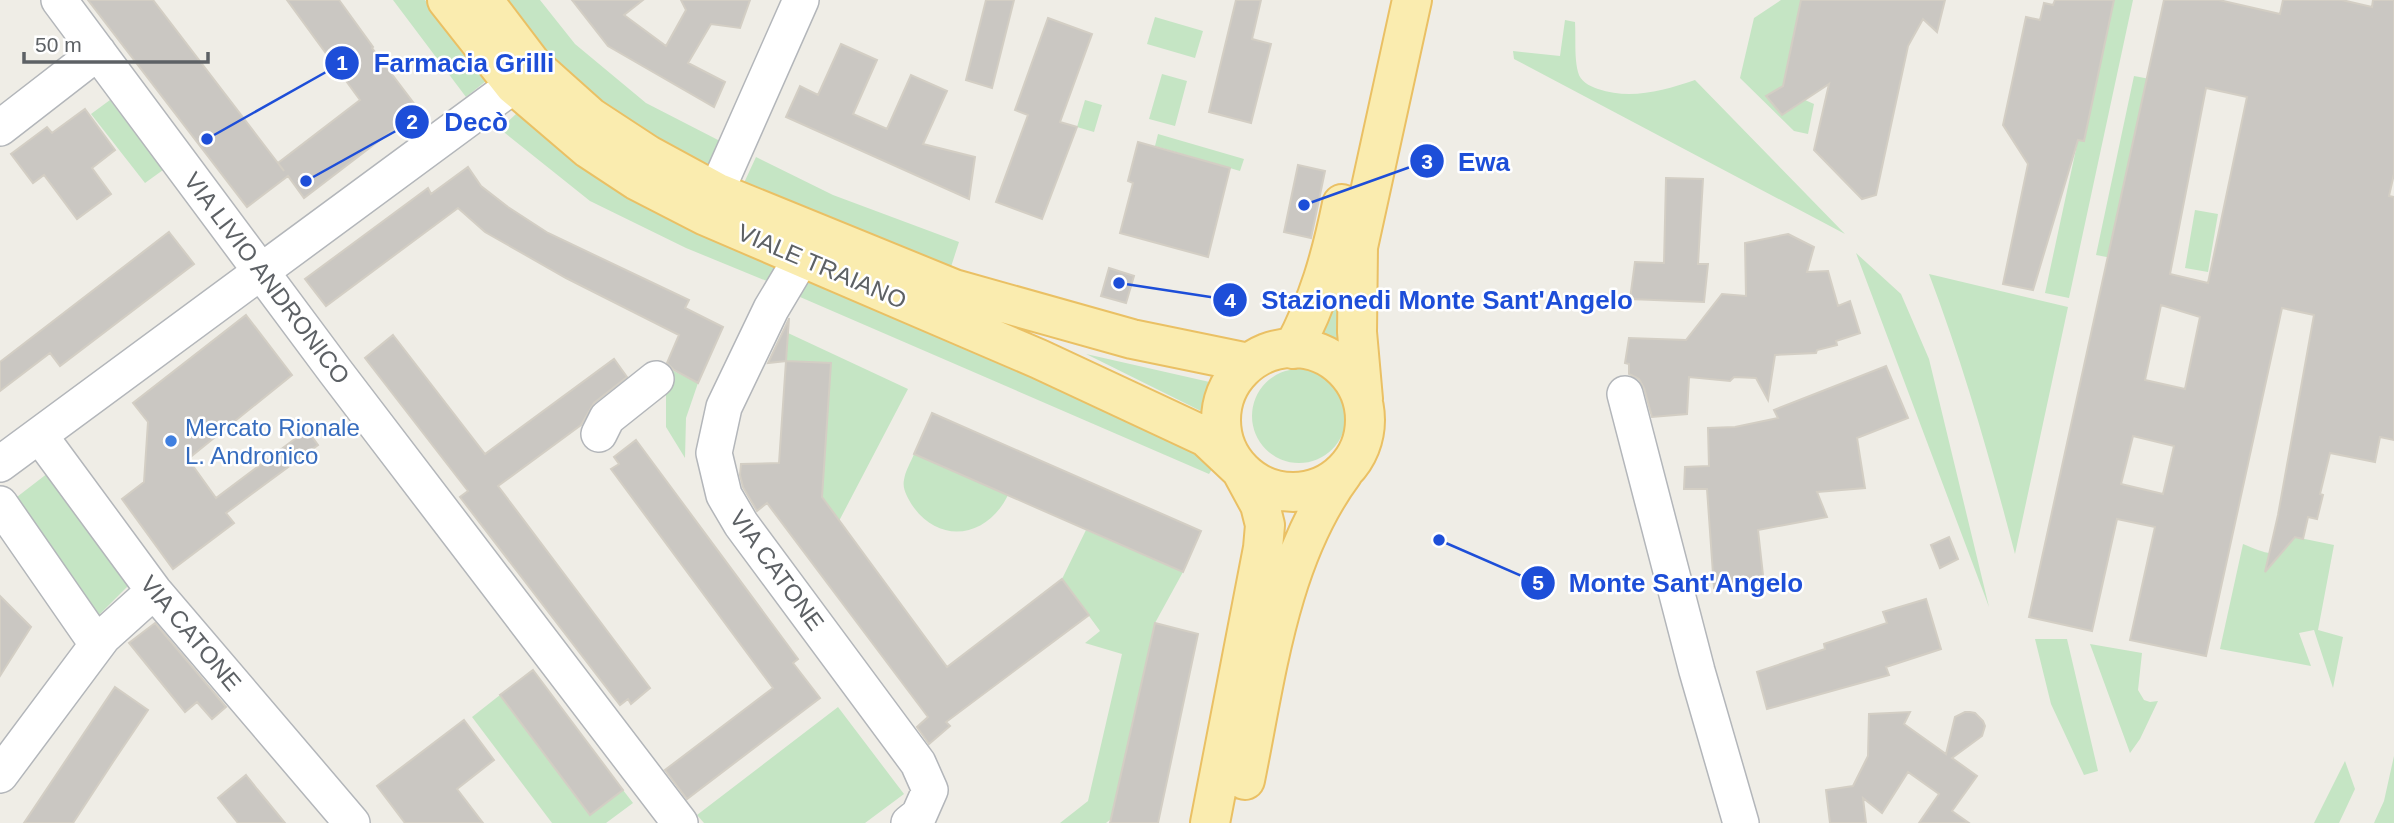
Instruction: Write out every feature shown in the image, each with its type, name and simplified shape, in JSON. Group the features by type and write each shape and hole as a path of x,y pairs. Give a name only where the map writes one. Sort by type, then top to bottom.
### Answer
{"main road":[{"name":"VIALE TRAIANO","path":"447,0 523,76 649,155 711,204 808,245 1039,359 1206,437 1241,470"},
{"name":"VIALE TRAIANO","path":"483,0 523,76"},
{"path":"1293,349 1310,317 1329,264 1386,0"},
{"path":"1236,823 1271,653 1297,556 1326,496 1358,453 1365,430 1357,332 1358,247 1412,0"},
{"name":"VIALE TRAIANO","path":"808,245 1132,339 1249,363"},
{"path":"1210,823 1263,548 1265,525 1260,505 1224,440 1222,416 1229,388 1249,363 1277,349 1310,350 1338,363 1355,382 1364,408"},
{"path":"1241,470 1254,481 1270,488 1301,492 1325,485 1343,473"}],"street":[{"name":"VIA LIVIO ANDRONICO","path":"59,0 680,823"},
{"path":"711,204 801,0"},
{"path":"0,128 98,52"},
{"path":"0,464 523,76"},
{"name":"VIA CATONE","path":"808,245 771,309 724,407 715,453 723,495 741,524 918,763 930,790 919,816 909,823"},
{"path":"599,434 607,418 656,379"},
{"path":"1625,394 1697,671 1741,823"},
{"name":"VIA CATONE","path":"40,436 154,591 352,823"},
{"path":"0,504 97,644"},
{"path":"0,775 97,644 154,591"}],"green space":[{"path":"393,0 425,0 486,81 466,97"},
{"path":"503,0 540,0 575,44 646,103 720,141 707,166 633,128 554,67"},
{"path":"1781,0 1801,0 1783,86 1767,96 1782,115 1809,81 1805,100 1814,104 1808,134 1794,131 1740,78 1754,18"},
{"path":"2114,0 2133,0 2069,298 2045,293 2078,140 2083,141"},
{"path":"1155,17 1203,31 1195,58 1147,44"},
{"path":"1565,20 1575,22 1577,66 1585,83 1610,92 1634,94 1659,91 1695,80 1845,234 1514,59 1513,51 1560,56"},
{"path":"1162,74 1187,81 1175,126 1149,119"},
{"path":"2134,76 2150,79 2112,258 2096,255"},
{"path":"110,100 163,170 145,183 91,114"},
{"path":"1085,100 1102,105 1094,132 1077,127"},
{"path":"517,113 605,181 781,264 774,284 686,248 590,201 500,129"},
{"path":"1158,134 1244,159 1240,171 1155,146"},
{"path":"756,157 833,195 959,242 949,273 743,185"},
{"path":"2195,210 2218,214 2208,272 2185,268"},
{"path":"1349,241 1348,345 1321,336"},
{"path":"1856,253 1901,294 1929,359 1989,607"},
{"path":"1929,274 2068,307 2015,554 1976,413"},
{"path":"810,276 1217,461 1209,474 800,297"},
{"path":"788,333 908,389 839,521 822,497 831,363 786,361"},
{"path":"1086,354 1214,383 1205,413"},
{"path":"666,367 698,383 686,418 685,458 666,427"},
{"path":"1299,369 1317,373 1332,383 1342,398 1346,416 1342,434 1332,449 1317,459 1299,463 1281,459 1266,449 1256,434 1252,416 1256,398 1266,383 1281,373"},
{"path":"914,454 1008,495 988,520 976,527 949,531 936,527 923,518 912,505 905,490 905,477"},
{"path":"48,473 129,585 97,617 13,500"},
{"path":"1086,530 1183,572 1155,623 1111,819 1106,823 1060,823 1088,801 1122,654 1085,643 1100,631 1062,579"},
{"path":"2295,537 2334,545 2318,630 2343,637 2333,688 2314,630 2299,633 2311,666 2220,649 2243,544 2271,553 2282,549"},
{"path":"2035,639 2067,639 2098,771 2084,775 2051,704"},
{"path":"2090,644 2142,653 2138,690 2144,700 2158,701 2140,739 2130,753"},
{"path":"500,695 590,814 623,790 633,803 606,823 552,823 472,717"},
{"path":"838,707 904,794 865,823 704,823 697,815"},
{"path":"2394,756 2394,823 2374,823 2384,801"},
{"path":"2345,761 2355,789 2339,823 2314,823"}],"building":[{"path":"88,0 153,0 284,171 278,163 360,100 287,0 339,0 419,110 304,198 288,176 247,207"},
{"path":"572,0 643,0 624,15 666,46 686,10 681,0 750,0 740,28 711,24 688,63 725,82 714,107 608,46"},
{"path":"986,0 1014,0 992,88 966,80"},
{"path":"1236,0 1261,0 1252,39 1271,44 1251,123 1209,112"},
{"path":"1801,0 1945,0 1937,32 1923,19 1908,46 1876,195 1862,199 1814,150 1829,84 1782,115 1766,96 1783,86"},
{"path":"2055,0 2114,0 2084,141 2078,140 2033,290 2003,284 2028,164 2003,125 2026,17 2040,20 2044,3 2053,5"},
{"path":"2164,0 2219,0 2280,14 2283,0 2342,0 2372,7 2373,0 2394,0 2394,174 2389,196 2394,197 2394,440 2380,437 2375,462 2330,453 2317,519 2308,517 2303,539 2295,537 2265,572 2314,315 2282,308 2206,656 2130,640 2155,527 2117,519 2092,631 2029,617","holes":["2206,88 2247,97 2208,283 2170,274","2161,305 2200,317 2185,389 2145,380","2133,436 2174,446 2163,494 2121,484"]},
{"path":"1048,18 1092,34 1060,122 1077,127 1042,219 996,202 1028,115 1015,110"},
{"path":"841,44 877,60 853,114 887,129 911,75 947,91 923,144 975,157 969,199 786,117 800,86 818,95"},
{"path":"85,109 115,150 92,168 111,194 77,219 44,175 33,183 11,154 47,127 52,133"},
{"path":"1138,142 1230,168 1208,257 1120,233 1133,183 1128,181"},
{"path":"1298,165 1325,171 1311,238 1284,232"},
{"path":"468,167 481,186 548,233 689,300 685,308 723,327 698,383 667,363 679,335 566,278 485,232 458,208 326,306 305,279 428,188 431,194"},
{"path":"1666,178 1703,179 1698,264 1708,264 1704,302 1630,299 1635,262 1664,263"},
{"path":"169,232 194,264 60,366 50,353 0,391 0,362"},
{"path":"1788,234 1814,247 1807,272 1828,271 1838,306 1850,301 1860,333 1836,341 1837,345 1817,350 1816,353 1775,355 1768,400 1756,378 1734,377 1730,381 1689,377 1687,414 1652,417 1644,388 1639,379 1629,374 1629,364 1625,363 1629,338 1686,340 1722,294 1746,296 1745,243"},
{"path":"1109,268 1134,276 1126,303 1101,296"},
{"name":"Mercato Rionale L. Andronico","path":"246,315 292,375 188,459 216,498 307,430 318,445 226,513 234,523 173,569 122,499 144,482 148,422 133,403"},
{"path":"789,319 786,361 768,363"},
{"path":"393,335 485,454 614,359 627,377 594,403 581,425 498,486 650,688 631,704 628,699 620,705 460,497 468,491 365,358"},
{"path":"786,361 831,363 822,497 947,667 1062,579 1089,615 946,722 950,726 929,744 917,727 928,717 767,503 757,511 743,487 741,464 779,463"},
{"path":"1886,366 1908,418 1857,438 1865,488 1817,492 1827,517 1758,530 1764,584 1714,588 1707,489 1684,489 1685,467 1709,466 1708,428 1735,427 1778,418 1774,410"},
{"path":"932,413 1201,531 1183,572 914,454"},
{"path":"636,440 798,659 793,663 820,698 687,799 665,770 773,688 611,469 619,464 614,457"},
{"path":"1949,537 1958,559 1940,568 1931,545"},
{"path":"0,596 31,627 0,676"},
{"path":"1926,599 1941,649 1886,667 1889,675 1767,709 1757,672 1825,649 1824,644 1887,623 1883,612"},
{"path":"155,623 226,707 212,719 197,702 185,712 129,643"},
{"path":"1155,623 1198,634 1158,823 1110,823"},
{"path":"533,670 623,790 590,815 500,695"},
{"path":"115,687 148,710 73,823 24,823"},
{"path":"1910,712 1904,724 1946,754 1955,717 1970,712 1983,721 1985,726 1982,736 1952,758 1977,776 1952,811 1969,823 1919,823 1939,794 1908,772 1882,813 1863,798 1866,823 1830,823 1826,790 1853,786 1868,756 1869,714"},
{"path":"464,720 494,760 457,789 483,823 405,823 377,786"},
{"path":"246,775 285,823 238,823 218,798"}],"place":[{"name":"Farmacia Grilli","path":"207,139"},
{"name":"Decò","path":"306,181"},
{"name":"Ewa","path":"1304,205"},
{"name":"Stazionedi Monte Sant'Angelo","path":"1119,283"},
{"name":"Mercato Rionale L. Andronico","path":"171,441"},
{"name":"Monte Sant'Angelo","path":"1439,540"}]}
